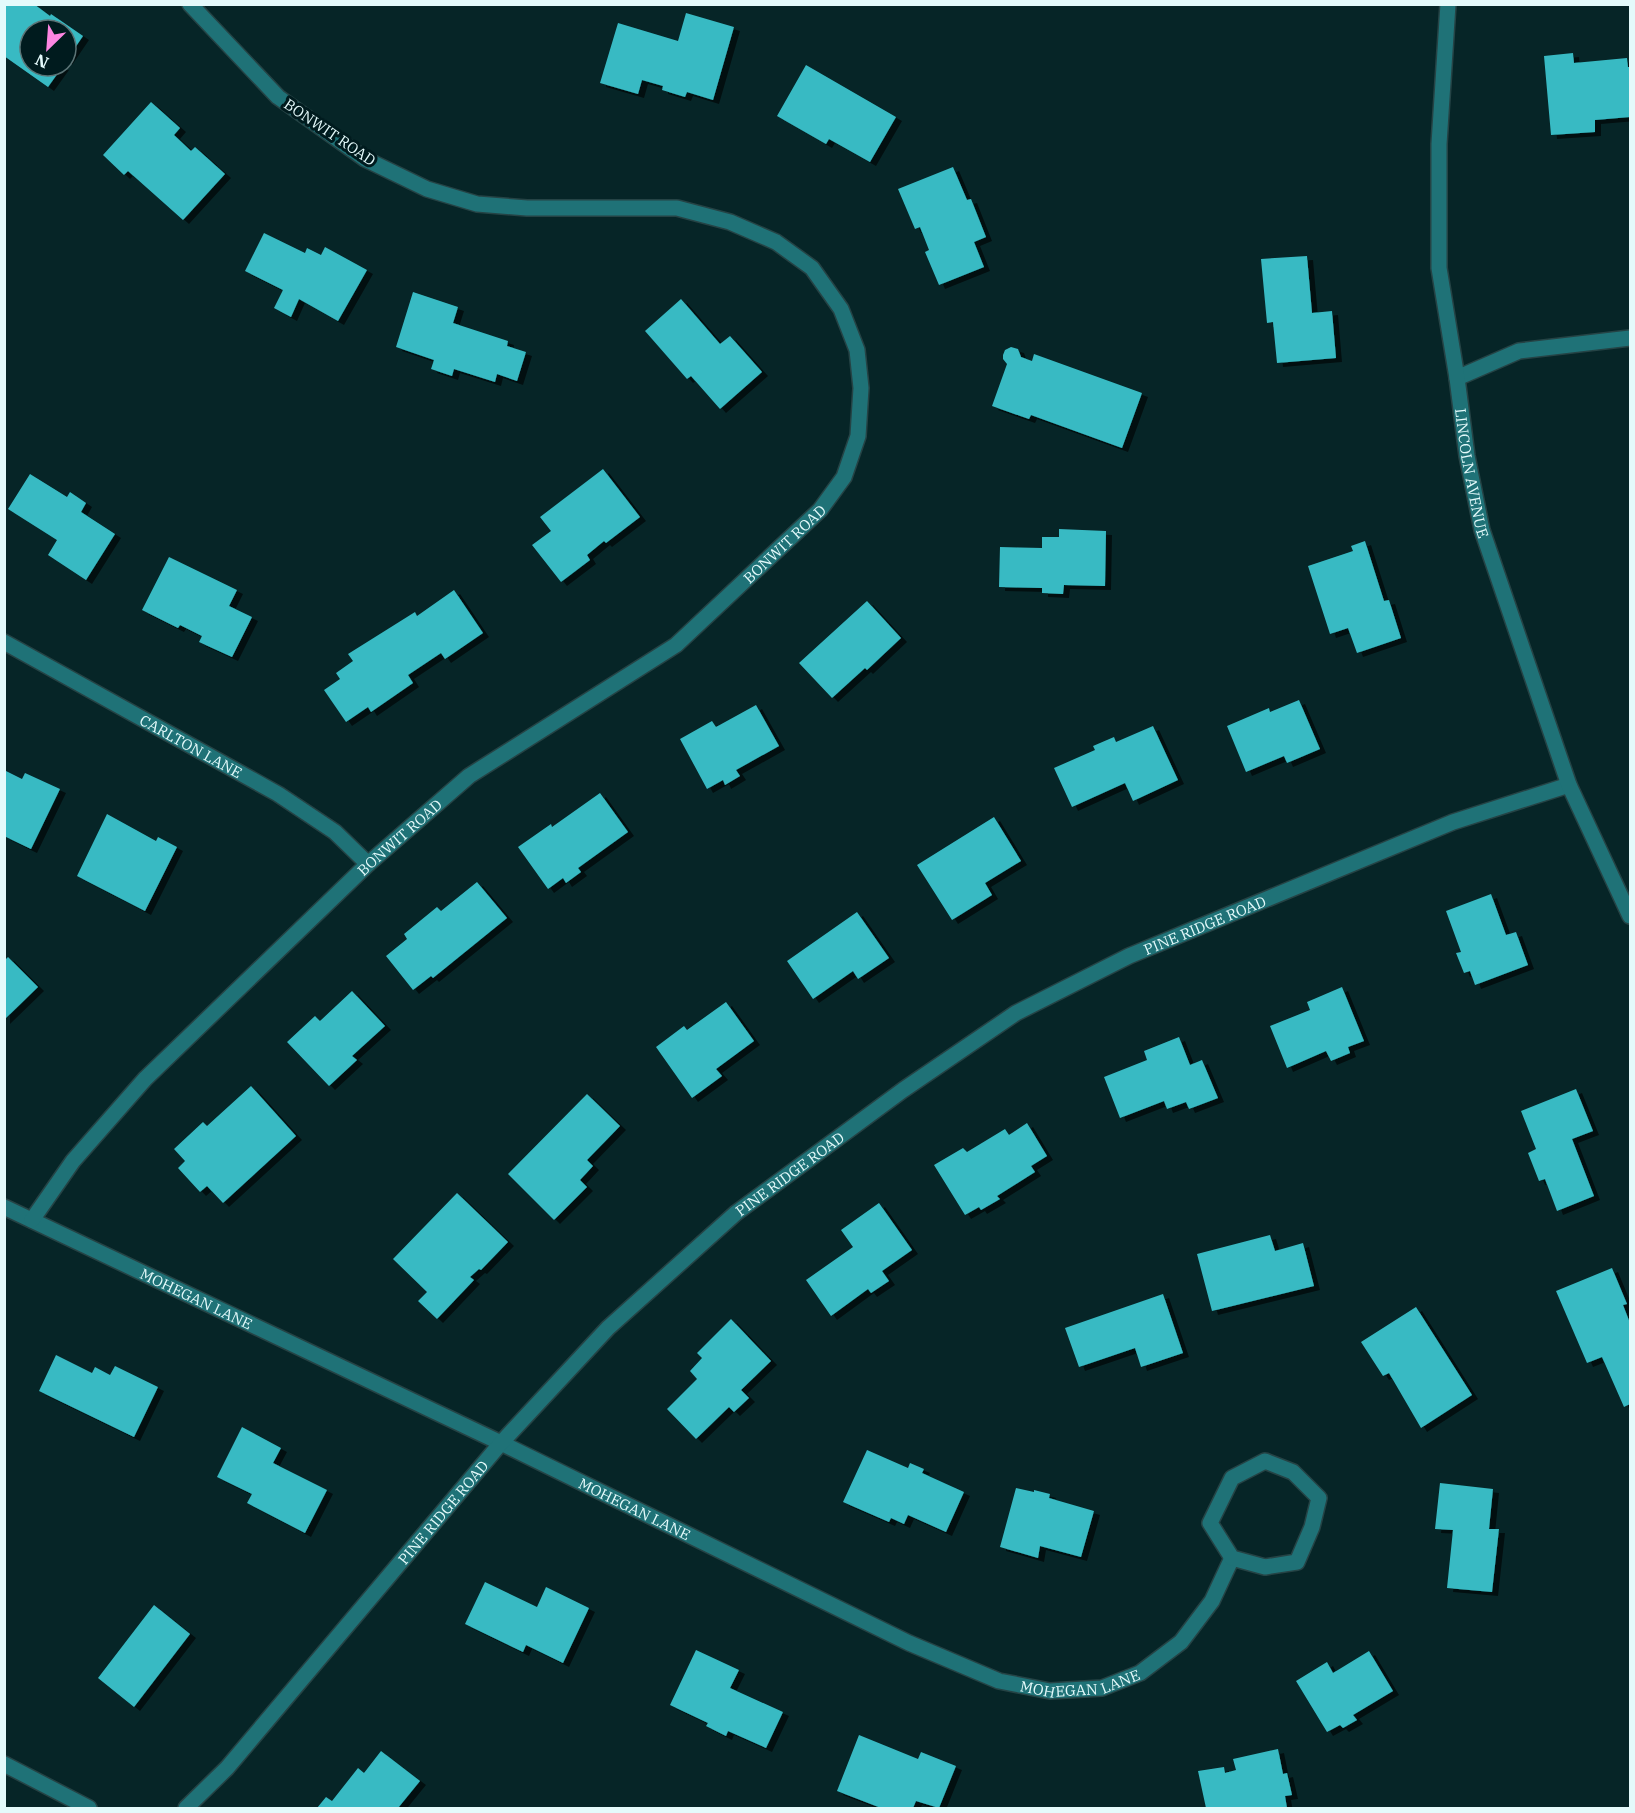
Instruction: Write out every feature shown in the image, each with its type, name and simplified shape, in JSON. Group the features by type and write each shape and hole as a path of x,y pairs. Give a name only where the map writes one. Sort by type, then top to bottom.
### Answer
{"street":[{"name":"BONWIT ROAD","path":"32,1220 72,1161 145,1079 368,864 470,776 676,645 820,510 844,477 858,436 861,388 856,350 841,309 812,268 776,242 730,222 677,208 487,205 427,189 365,159 278,97 190,4"},
{"name":"LINCOLN AVENUE","path":"1448,4 1439,144 1439,268 1467,456 1482,530 1569,785 1630,916"},
{"path":"1457,378 1518,351 1630,338"},
{"name":"CARLTON LANE","path":"4,642 278,794 335,832 368,864"},
{"name":"PINE RIDGE ROAD","path":"186,1809 227,1768 501,1443 608,1328 736,1213 903,1090 1016,1013 1129,956 1442,826 1569,785"},
{"name":"MOHEGAN LANE","path":"4,1207 501,1443 909,1643 999,1681 1050,1691 1102,1689 1140,1672 1181,1642 1212,1601 1232,1558"},
{"path":"1265,1461 1293,1472 1319,1498 1312,1527 1298,1562 1265,1567 1232,1558 1210,1523 1232,1478 1265,1461"},
{"path":"4,1764 88,1809"}],"building":[{"path":"4,4 34,4 50,16 51,14 57,18 18,18 18,66 4,56"},
{"path":"686,13 734,27 713,100 687,92 685,97 662,90 663,86 642,80 638,94 600,83 618,23 678,41"},
{"path":"78,33 83,36 78,43"},
{"path":"1573,53 1574,63 1627,58 1628,67 1630,67 1630,117 1595,120 1595,132 1551,135 1544,56"},
{"path":"806,65 896,117 870,162 829,139 826,144 777,116"},
{"path":"35,78 54,78 48,87"},
{"path":"151,102 180,128 174,135 191,151 195,147 225,174 183,220 128,171 124,175 103,155"},
{"path":"953,167 967,200 971,199 986,237 974,242 984,267 939,285 925,252 929,250 920,227 915,229 898,189"},
{"path":"264,233 305,253 307,248 321,255 325,247 367,270 338,321 299,299 291,317 274,308 283,290 245,271"},
{"path":"1307,256 1312,313 1332,311 1336,358 1277,363 1273,322 1267,323 1261,259"},
{"path":"413,292 458,307 453,323 508,341 507,346 526,352 517,381 497,374 495,382 454,369 452,376 431,369 434,360 396,347"},
{"path":"681,299 720,344 730,336 762,372 720,409 691,376 687,379 645,331"},
{"path":"1011,347 1018,349 1021,357 1032,361 1034,354 1142,393 1122,448 1031,415 1029,419 992,406 1007,364 1003,355 1005,350"},
{"path":"603,469 640,517 606,543 604,541 587,555 590,560 561,582 532,545 551,531 540,517"},
{"path":"30,474 67,497 70,492 86,503 81,512 115,534 86,580 48,555 57,540 8,509"},
{"path":"1059,529 1106,531 1105,586 1064,585 1063,594 1042,593 1042,588 999,587 1000,547 1042,548 1042,537 1059,537"},
{"path":"1365,541 1384,601 1389,600 1401,638 1357,653 1348,628 1330,634 1308,566 1353,551 1351,546"},
{"path":"169,557 237,590 229,606 252,617 232,657 199,642 202,636 180,625 178,628 142,610"},
{"path":"454,590 483,633 445,659 441,653 408,675 413,683 371,712 368,707 346,722 324,690 340,679 336,673 353,661 348,654 415,612 417,616"},
{"path":"867,601 901,638 867,670 865,668 832,698 799,663"},
{"path":"1299,700 1320,749 1287,763 1284,756 1246,772 1227,726 1269,708 1270,712"},
{"path":"756,705 779,746 736,770 740,776 725,785 723,780 707,789 680,739 712,721 716,727"},
{"path":"1153,726 1178,780 1133,801 1125,783 1072,807 1054,768 1095,750 1093,746 1114,737 1116,742"},
{"path":"4,770 22,779 25,773 60,789 31,849 4,836"},
{"path":"600,793 628,832 578,868 581,872 566,883 563,878 548,889 518,847 551,824 552,827"},
{"path":"107,814 156,841 158,837 177,847 145,911 77,876"},
{"path":"994,817 1021,861 985,883 992,895 952,920 917,865"},
{"path":"477,882 507,918 433,978 431,976 413,990 386,956 407,939 404,934 437,907 441,911"},
{"path":"1491,894 1506,935 1516,932 1528,965 1475,985 1470,971 1464,973 1456,953 1461,952 1446,911"},
{"path":"857,912 889,958 858,979 853,971 813,999 787,961"},
{"path":"8,957 38,987 4,1020 4,961"},
{"path":"1342,987 1364,1041 1348,1047 1350,1053 1331,1061 1326,1051 1287,1068 1270,1026 1310,1010 1307,1002"},
{"path":"352,991 385,1026 352,1056 357,1060 329,1086 287,1042 315,1016 320,1021"},
{"path":"726,1002 754,1041 716,1069 722,1076 692,1098 656,1047 684,1026 687,1030"},
{"path":"1179,1037 1190,1065 1202,1060 1218,1098 1189,1109 1186,1102 1167,1109 1164,1101 1120,1118 1104,1077 1147,1060 1144,1051"},
{"path":"251,1086 296,1136 223,1203 207,1186 200,1192 178,1168 185,1161 174,1149 203,1122 207,1126"},
{"path":"1576,1089 1593,1131 1572,1139 1594,1196 1557,1211 1545,1179 1539,1181 1528,1153 1536,1149 1521,1111"},
{"path":"587,1094 620,1126 587,1160 593,1166 580,1180 587,1187 554,1220 508,1174"},
{"path":"1027,1123 1047,1156 1031,1166 1035,1172 997,1196 1000,1199 981,1210 979,1207 965,1215 934,1165 963,1148 967,1152 1005,1129 1009,1135"},
{"path":"457,1193 508,1242 481,1270 479,1269 470,1277 474,1280 437,1319 418,1301 427,1292 393,1259"},
{"path":"879,1203 912,1250 882,1271 889,1281 871,1293 868,1289 831,1316 806,1280 853,1247 841,1230"},
{"path":"1270,1235 1275,1251 1303,1243 1314,1286 1212,1311 1197,1254"},
{"path":"1612,1268 1627,1304 1623,1305 1630,1323 1630,1404 1624,1407 1602,1357 1587,1363 1556,1291"},
{"path":"1163,1294 1183,1353 1141,1367 1135,1348 1079,1367 1065,1328"},
{"path":"1416,1307 1472,1395 1421,1428 1389,1373 1383,1376 1361,1342"},
{"path":"731,1319 771,1361 741,1390 749,1398 734,1412 729,1407 696,1439 667,1409 697,1379 690,1371 702,1358 697,1353"},
{"path":"56,1355 92,1373 95,1367 110,1375 115,1366 158,1387 134,1437 39,1391"},
{"path":"242,1427 281,1448 273,1463 327,1490 305,1533 247,1503 252,1494 217,1477"},
{"path":"867,1450 908,1468 910,1463 924,1469 922,1473 964,1492 946,1532 908,1515 904,1524 891,1518 889,1522 843,1502"},
{"path":"1440,1483 1493,1489 1489,1529 1499,1529 1492,1592 1447,1588 1453,1530 1435,1529"},
{"path":"1016,1488 1050,1494 1049,1498 1094,1511 1081,1557 1040,1546 1038,1558 1000,1547"},
{"path":"485,1582 537,1607 546,1587 589,1608 563,1663 526,1645 523,1652 465,1624"},
{"path":"154,1605 190,1634 134,1707 98,1678"},
{"path":"696,1650 739,1670 730,1688 783,1712 766,1748 728,1731 726,1736 706,1726 708,1723 670,1705"},
{"path":"1369,1651 1393,1691 1353,1715 1357,1720 1343,1728 1340,1725 1327,1732 1296,1681 1327,1662 1333,1673"},
{"path":"859,1735 918,1759 921,1752 956,1766 939,1808 916,1801 913,1808 881,1808 837,1791"},
{"path":"1278,1749 1283,1774 1287,1773 1292,1795 1285,1796 1287,1808 1206,1808 1198,1771 1224,1767 1225,1773 1236,1770 1233,1759"},
{"path":"381,1751 420,1781 398,1808 317,1808 326,1797 332,1801 358,1768 364,1773"}]}
